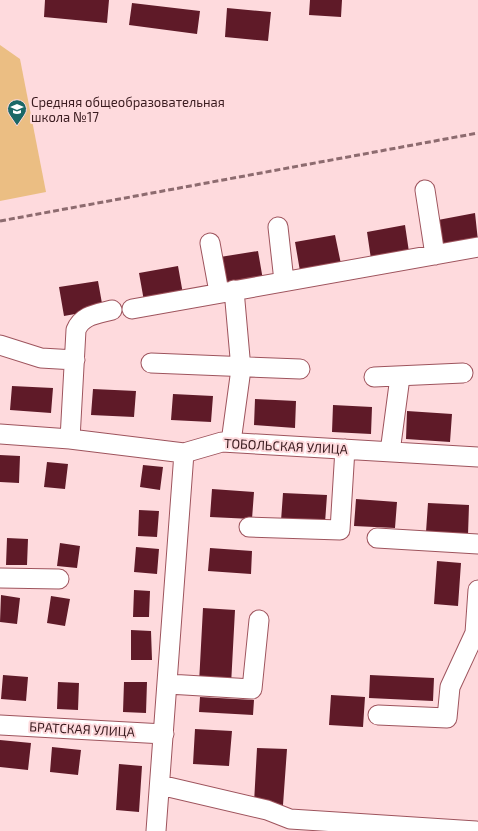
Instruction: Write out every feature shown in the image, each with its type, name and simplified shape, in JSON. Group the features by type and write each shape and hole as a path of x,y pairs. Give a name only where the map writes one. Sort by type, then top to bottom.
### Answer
{"street":[{"path":"425,190 435,255"},
{"path":"278,227 284,281"},
{"path":"210,243 227,291 241,369 231,442"},
{"path":"132,309 478,247"},
{"path":"70,439 76,330 79,323 86,317 112,310"},
{"path":"0,345 41,358 75,360"},
{"path":"151,363 300,369"},
{"path":"374,377 462,373"},
{"path":"390,452 400,377"},
{"name":"ТОБОЛЬСКАЯ УЛИЦА","path":"0,434 70,439 184,453 222,442 231,442 478,457"},
{"path":"249,527 340,530 344,449"},
{"path":"156,831 184,453"},
{"path":"377,538 478,544"},
{"path":"0,578 58,579"},
{"path":"378,715 447,718 450,687 475,633 478,590"},
{"path":"168,684 252,689 259,620"},
{"name":"БРАТСКАЯ УЛИЦА","path":"0,725 164,734"},
{"path":"160,785 267,810 290,825 476,831"}],"shaded area":[{"name":"Средняя общеобразовательная школа №17","path":"0,45 20,59 46,192 0,201"}],"building":[{"path":"45,0 109,0 107,23 44,17"},
{"path":"310,0 342,0 341,17 309,15"},
{"path":"132,3 200,11 197,34 129,25"},
{"path":"227,8 271,12 268,41 225,37"},
{"path":"475,213 478,241 443,247 438,220"},
{"path":"405,225 409,252 371,259 367,232"},
{"path":"335,235 341,264 300,271 295,242"},
{"path":"258,251 263,280 225,287 220,257"},
{"path":"178,266 183,294 144,301 139,273"},
{"path":"98,281 103,309 64,316 59,287"},
{"path":"12,386 53,388 51,413 10,410"},
{"path":"93,389 136,391 134,417 91,415"},
{"path":"173,394 213,396 211,422 171,420"},
{"path":"255,399 296,401 295,428 254,425"},
{"path":"333,405 372,407 371,434 332,432"},
{"path":"407,411 452,414 450,442 406,439"},
{"path":"0,455 20,456 19,483 0,482"},
{"path":"47,462 68,464 65,489 44,487"},
{"path":"143,465 163,467 160,490 140,487"},
{"path":"212,489 254,492 252,519 210,517"},
{"path":"283,493 327,495 325,523 281,521"},
{"path":"356,499 397,502 395,528 354,526"},
{"path":"428,503 469,505 468,535 426,532"},
{"path":"139,510 159,511 157,537 138,536"},
{"path":"7,538 28,539 27,565 6,565"},
{"path":"60,543 80,546 77,568 57,566"},
{"path":"136,547 159,549 157,574 134,572"},
{"path":"210,548 252,551 251,574 208,571"},
{"path":"437,561 461,563 458,606 434,604"},
{"path":"134,590 150,591 149,617 133,617"},
{"path":"1,595 20,598 17,624 0,622"},
{"path":"51,596 70,599 65,626 47,623"},
{"path":"203,608 235,610 231,685 199,683"},
{"path":"131,630 151,631 152,660 131,660"},
{"path":"3,675 28,677 26,701 1,699"},
{"path":"370,675 434,678 433,701 369,698"},
{"path":"58,682 79,683 78,710 57,709"},
{"path":"124,682 147,682 146,713 123,712"},
{"path":"331,695 365,697 363,727 329,725"},
{"path":"200,697 254,700 253,715 199,712"},
{"path":"195,729 232,731 229,766 193,764"},
{"path":"0,740 31,743 28,770 0,767"},
{"path":"52,747 81,750 78,775 50,772"},
{"path":"257,748 287,749 283,805 254,803"},
{"path":"119,764 142,766 139,812 116,810"}],"railway":[{"path":"0,221 478,133"}],"place":[{"name":"Средняя общеобразовательная школа №17","path":"17,126"}]}
